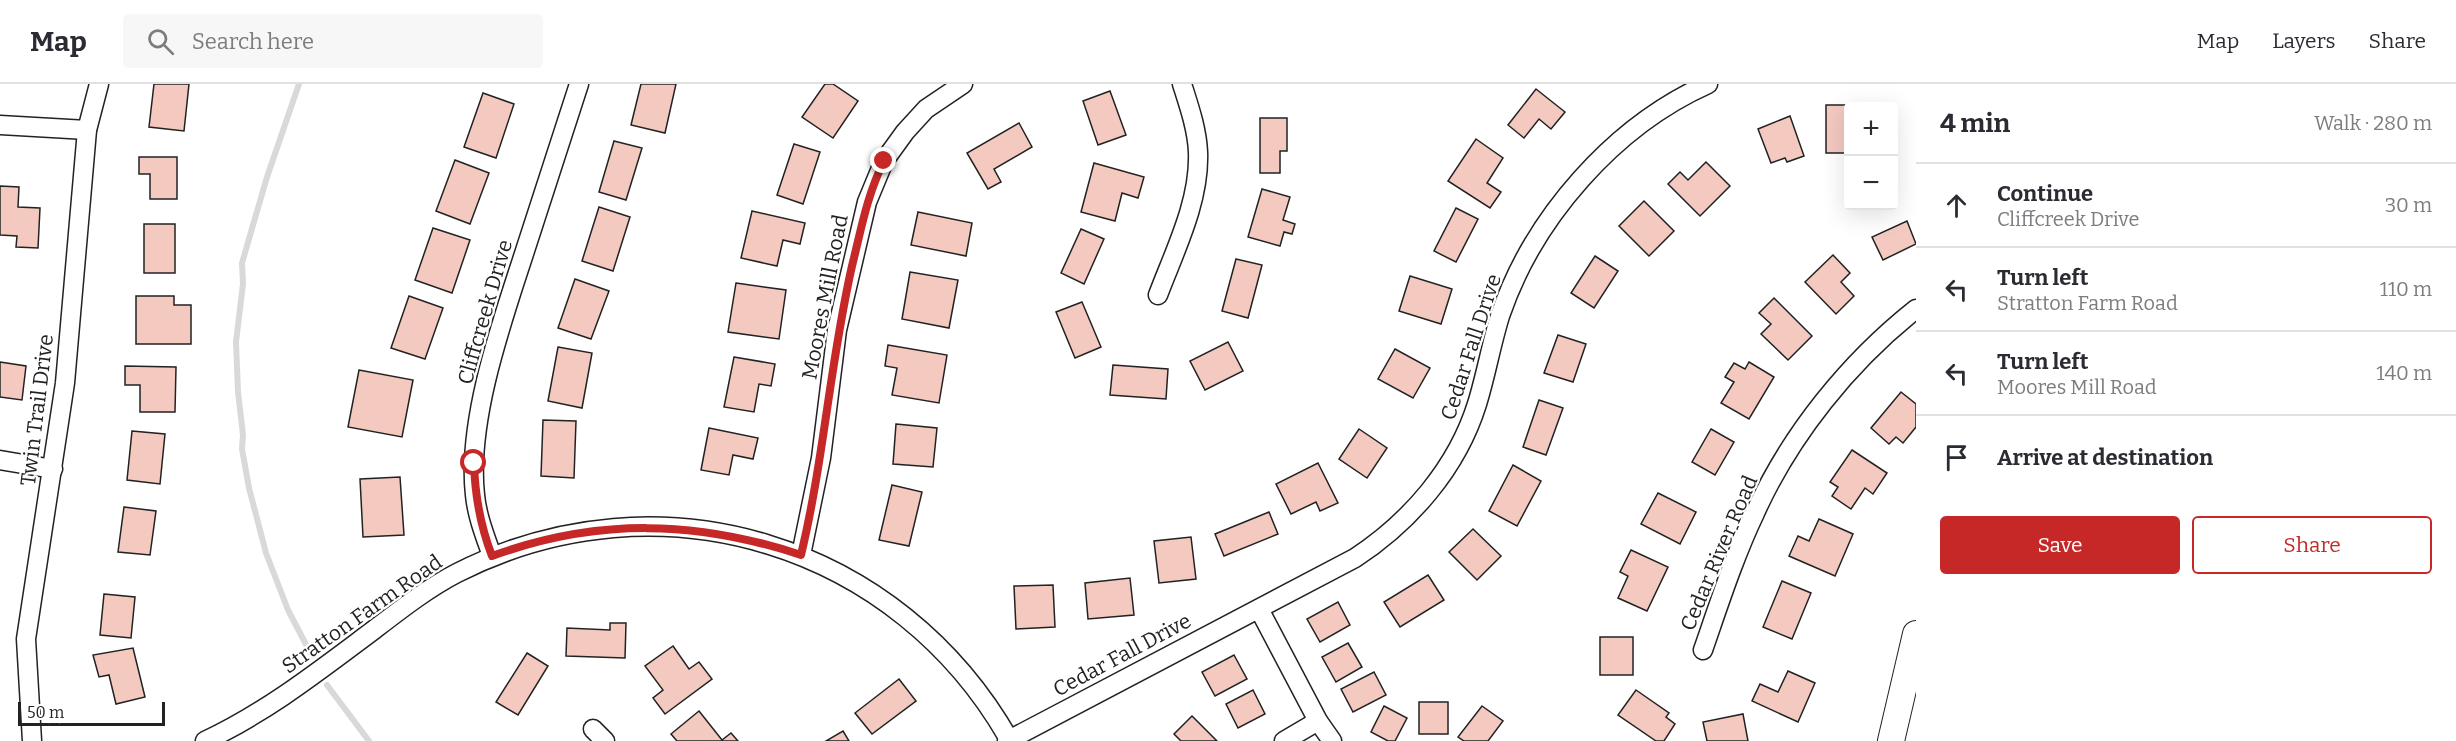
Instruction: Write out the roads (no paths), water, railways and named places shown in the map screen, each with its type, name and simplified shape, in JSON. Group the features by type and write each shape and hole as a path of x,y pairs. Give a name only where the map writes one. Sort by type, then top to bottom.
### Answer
{"main road":[{"path":"1891,741 1915,644"}],"street":[{"name":"Twin Trail Drive","path":"32,741 28,714 26,639 30,598 53,469 65,383 87,130 99,84"},
{"name":"Cliffcreek Drive","path":"492,556 482,529 475,495 474,463 485,387 501,324 579,84"},
{"name":"Moores Mill Road","path":"801,555 821,458 837,330 867,202 884,161 905,132 926,109 963,84"},
{"path":"1158,295 1190,209 1197,169 1198,151 1192,115 1182,84"},
{"name":"Cedar Fall Drive","path":"1008,741 1355,558 1381,541 1425,497 1465,436 1477,405 1500,316 1515,280 1560,205 1594,166 1619,142 1675,102 1708,84"},
{"path":"0,125 87,130"},
{"name":"Cedar River Road","path":"1703,650 1755,512 1784,460 1841,381 1916,309"},
{"path":"0,460 53,469"},
{"name":"Stratton Farm Road","path":"205,741 234,728 284,697 419,596 455,574 492,556 526,544 567,534 624,527 720,532 757,540 801,555 867,589 920,628 959,667 982,695 1008,741"},
{"path":"1259,609 1318,721 1332,741"},
{"path":"1284,741 1318,721"}],"waterway":[{"path":"299,84 267,177 242,263 243,284 236,342 242,449 249,488 266,553 288,610 312,656"},
{"path":"327,685 369,741"}]}
